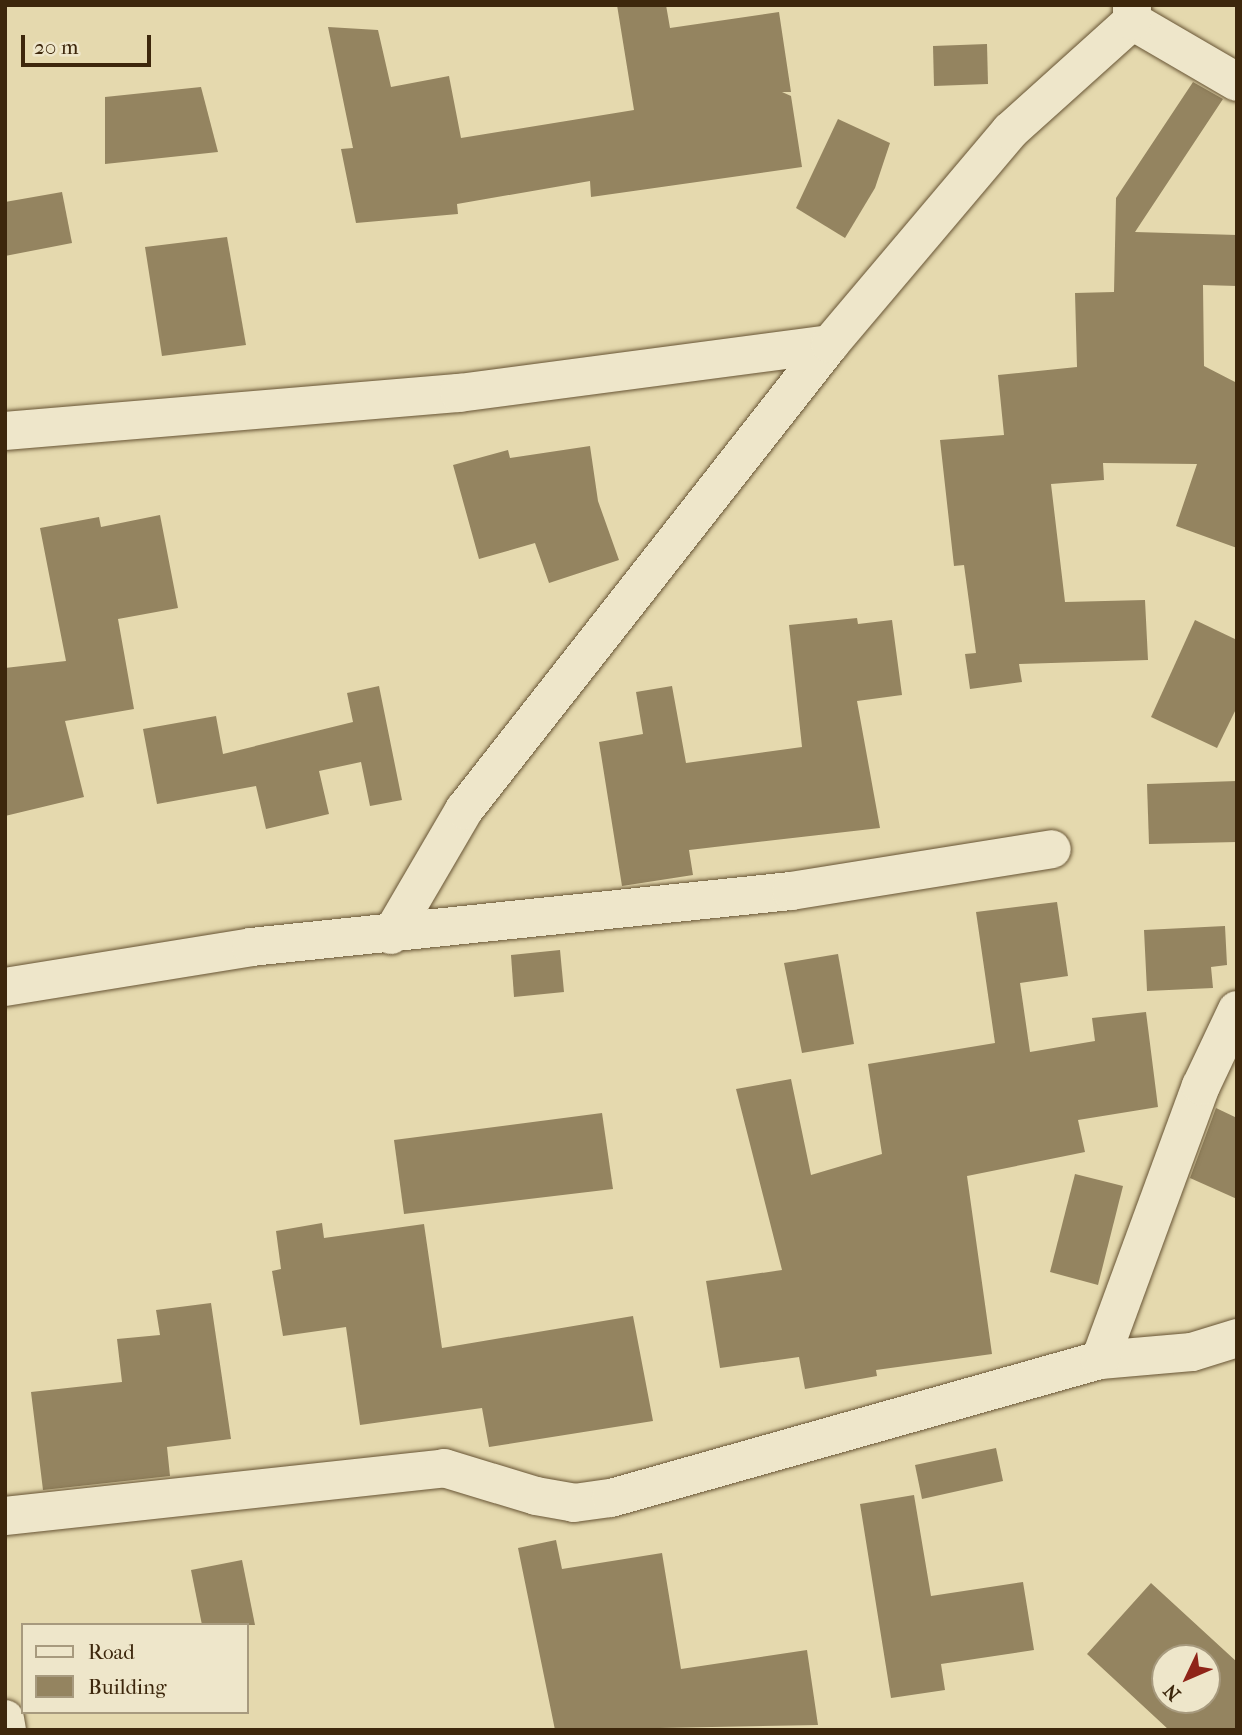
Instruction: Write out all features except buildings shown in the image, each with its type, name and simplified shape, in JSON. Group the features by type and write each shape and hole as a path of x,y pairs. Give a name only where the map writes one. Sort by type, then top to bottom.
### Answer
{"street":[{"path":"391,935 464,810 830,344 1010,131 1132,13 1237,82"},
{"path":"5,431 459,393 830,344"},
{"path":"5,987 251,947 391,935 791,891 1052,849"},
{"path":"1100,1360 1201,1086 1237,1010"},
{"path":"5,1516 443,1468 536,1496 574,1503 611,1498 1100,1360 1192,1352 1237,1338"},
{"path":"5,1719 7,1730"}]}
